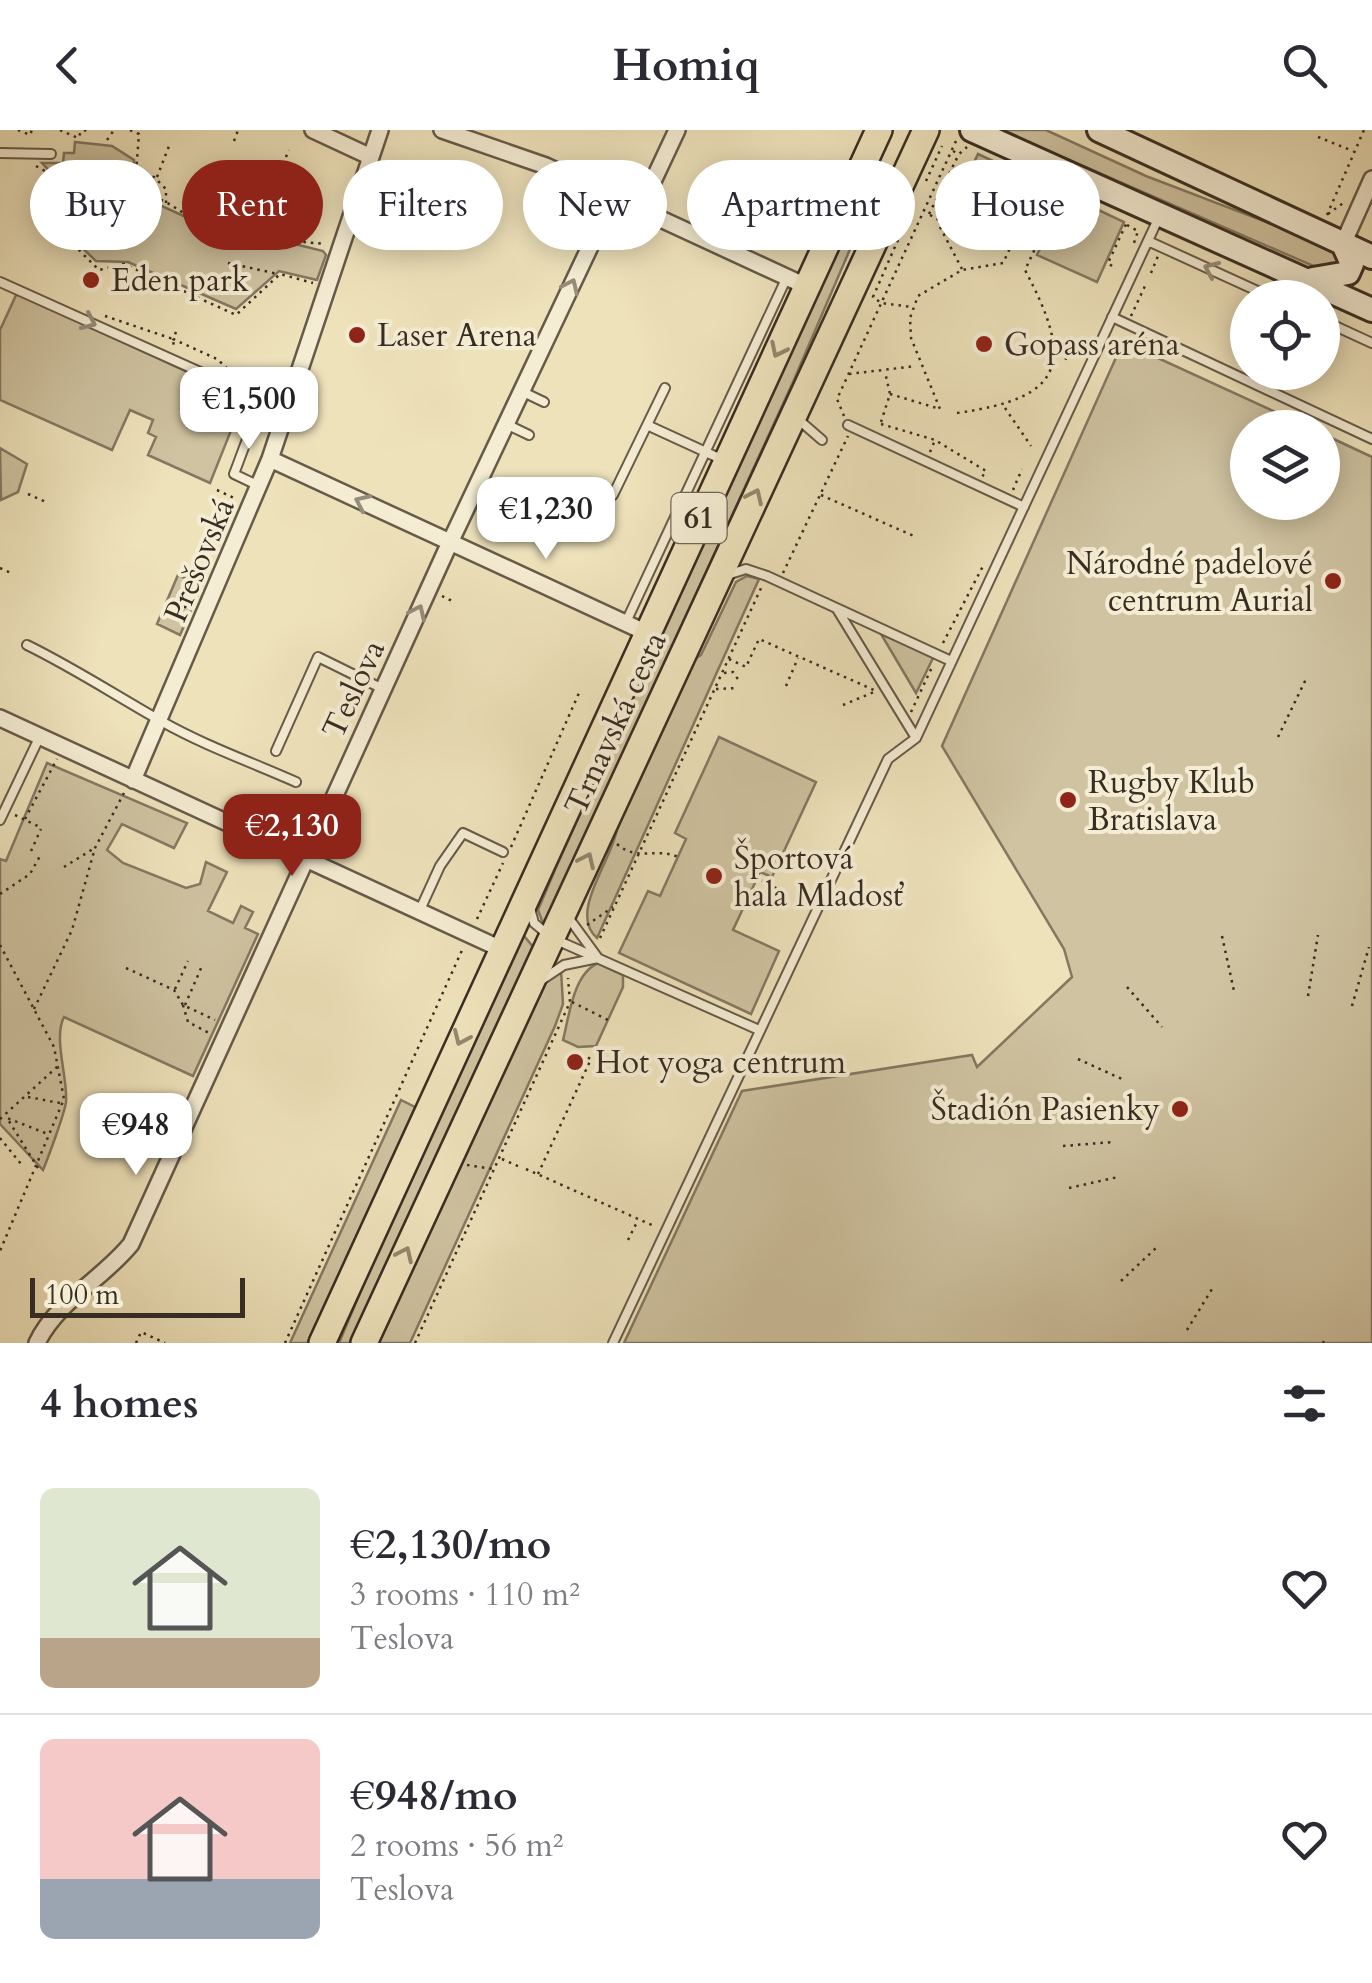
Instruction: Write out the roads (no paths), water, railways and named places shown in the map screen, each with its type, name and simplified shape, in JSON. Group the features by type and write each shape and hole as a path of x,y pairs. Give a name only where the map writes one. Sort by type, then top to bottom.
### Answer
{"main road":[{"name":"Trnavská cesta","path":"322,1343 526,896 636,628 798,282 879,130"},
{"path":"1099,130 1372,256"},
{"name":"Trnavská cesta","path":"364,1343 792,414 934,138"},
{"path":"966,138 1161,214 1310,280 1348,272 1352,264 1344,244"},
{"path":"1340,295 1372,310"}],"street":[{"path":"314,130 371,157"},
{"name":"Prešovská","path":"129,785 270,459 380,130"},
{"path":"442,130 523,160"},
{"path":"663,160 677,130"},
{"path":"1344,244 1372,179"},
{"path":"667,221 798,282"},
{"name":"Teslova","path":"41,1336 131,1244 383,688 588,250"},
{"path":"270,459 636,628"},
{"path":"0,718 129,785 419,912 472,929 501,949"}],"lane":[{"path":"0,153 51,154"},
{"path":"613,1343 888,759 916,738 1161,214"},
{"path":"1148,241 1234,280"},
{"path":"0,282 287,411"},
{"path":"1112,317 1372,438"},
{"path":"1340,328 1372,343"},
{"path":"613,494 665,388"},
{"path":"521,391 544,402"},
{"path":"258,410 234,474 259,486"},
{"path":"792,414 822,440"},
{"path":"506,424 529,436"},
{"path":"647,425 715,457"},
{"path":"848,425 1024,507"},
{"path":"718,578 746,570 767,576 951,660"},
{"path":"836,607 916,738"},
{"path":"26,645 87,674 97,686 160,720 296,782"},
{"path":"276,752 318,656 383,688"},
{"path":"0,820 40,736"},
{"path":"419,912 440,866 462,834 502,852"},
{"path":"526,896 534,922 552,938 759,1030"},
{"path":"565,908 577,933 598,958"},
{"path":"528,990 564,965 598,958"},
{"path":"29,1343 41,1336"}],"place":[{"name":"Eden park","path":"91,280"},
{"name":"Laser Arena","path":"357,335"},
{"name":"Gopass aréna","path":"984,344"},
{"name":"Národné padelové centrum Aurial","path":"1333,581"},
{"name":"Rugby Klub Bratislava","path":"1068,800"},
{"name":"Športová hala Mladosť","path":"714,876"},
{"name":"Hot yoga centrum","path":"575,1062"},
{"name":"Štadión Pasienky","path":"1180,1109"}]}
